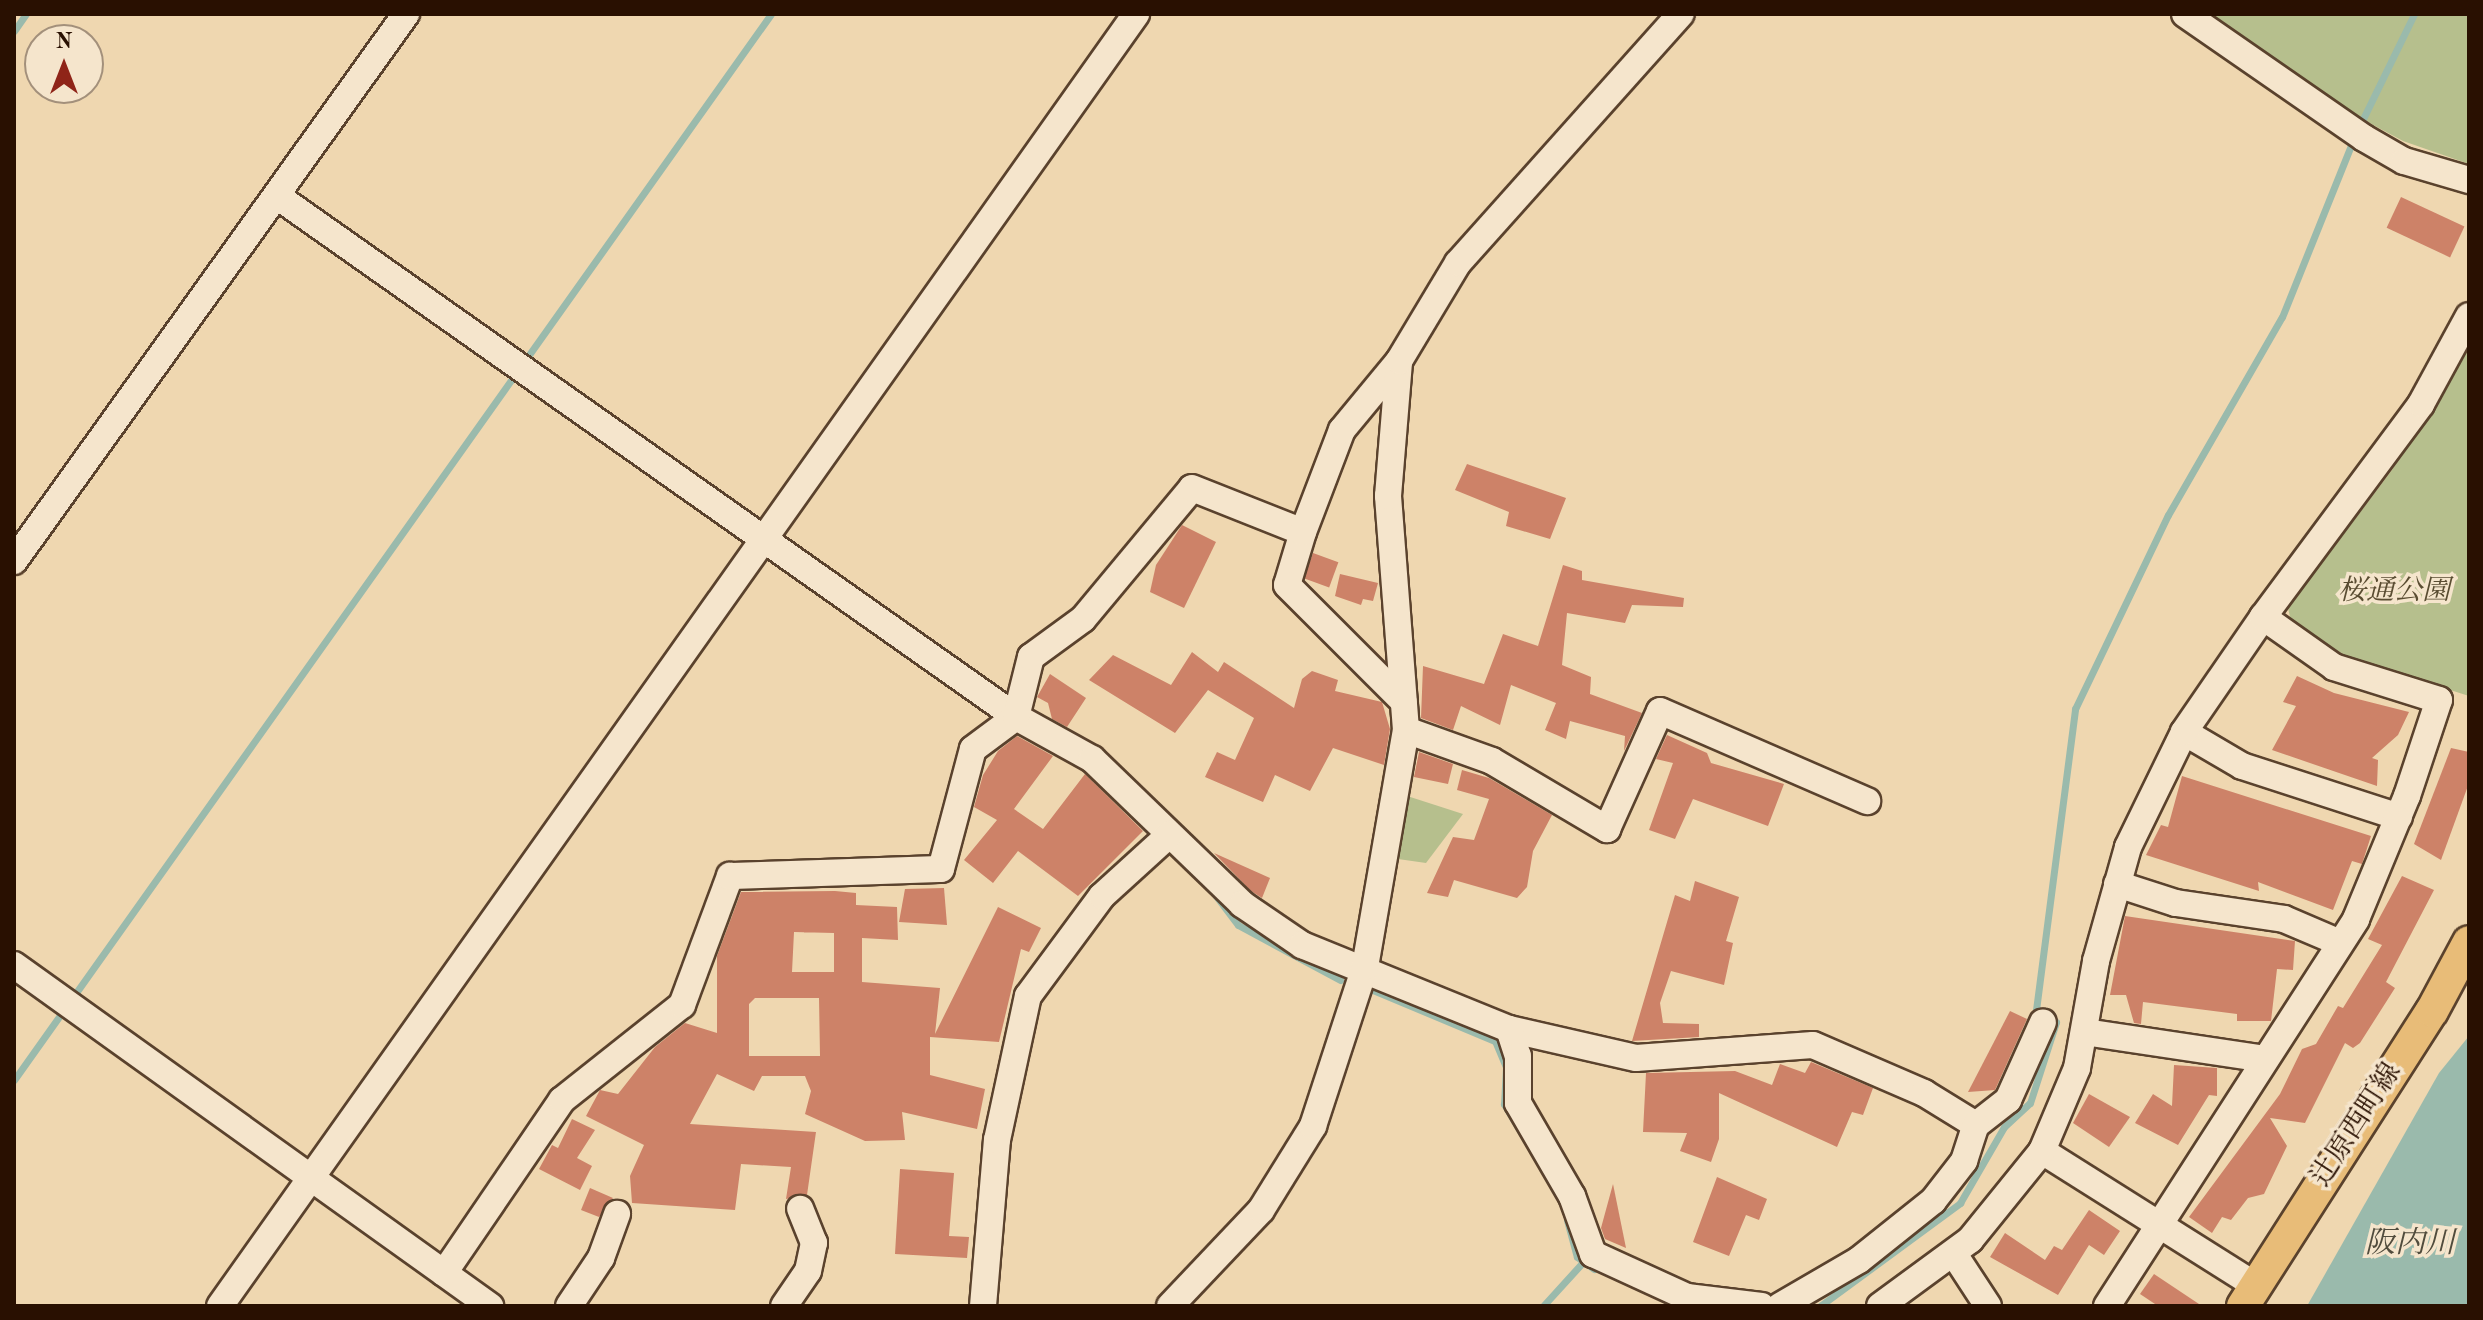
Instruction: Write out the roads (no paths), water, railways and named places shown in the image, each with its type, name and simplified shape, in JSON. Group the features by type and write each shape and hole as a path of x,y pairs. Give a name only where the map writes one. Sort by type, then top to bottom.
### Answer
{"main road":[{"name":"辻原西町線","path":"2249,1296 2432,1011 2469,942"}],"street":[{"path":"14,561 406,14"},
{"path":"220,1306 1136,14"},
{"path":"1404,702 1287,585 1303,532 1342,430 1399,361 1458,263 1681,14"},
{"path":"2185,14 2354,132 2404,161 2469,180"},
{"path":"277,196 1016,717 1092,759 1242,904 1302,945 1365,967 1509,1029 1636,1058 1813,1045 1924,1093 1976,1125"},
{"path":"1880,1306 1954,1254 2042,1151 2069,1093 2117,884 2184,732 2263,617 2421,404 2469,316"},
{"path":"1170,1306 1261,1210 1313,1126 1365,967 1406,730 1388,496 1399,361"},
{"path":"444,1273 562,1100 682,1005 730,876 941,869 973,749 1016,717 1031,657 1083,619 1192,488 1303,532"},
{"path":"2107,1306 2338,942 2356,919 2399,817 2439,700 2334,667 2263,617"},
{"path":"1406,730 1492,761 1607,829 1660,711 1867,801"},
{"path":"2184,732 2242,766 2399,817"},
{"path":"983,1306 997,1140 1028,996 1102,896 1169,835"},
{"path":"2117,884 2176,903 2284,919 2338,942"},
{"path":"14,965 313,1175 490,1306"},
{"path":"1780,1306 1859,1260 1933,1201 1964,1161 1976,1125 2008,1100 2043,1022"},
{"path":"1509,1029 1518,1056 1518,1103 1572,1196 1593,1254 1687,1297 1761,1306"},
{"path":"2085,1032 2265,1059"},
{"path":"2042,1151 2159,1224 2249,1296"},
{"path":"784,1306 808,1271 814,1243 800,1209"},
{"path":"569,1306 601,1258 617,1214"},
{"path":"1954,1254 1988,1306"}],"water":[{"name":"阪内川","path":"2469,1036 2469,1306 2307,1306 2439,1073"}],"waterway":[{"path":"14,31 26,14"},
{"path":"14,1080 771,14"},
{"path":"2359,127 2414,14"},
{"path":"1820,1306 1960,1203 2004,1127 2030,1103 2056,1022 2036,1010 2075,709 2168,515 2282,317 2354,138"},
{"path":"1213,892 1238,925 1340,980"},
{"path":"1368,988 1495,1041 1506,1067 1504,1104 1525,1139"},
{"path":"1567,1220 1577,1257 1594,1269"},
{"path":"1543,1306 1583,1262"}],"park label":[{"name":"桜通公園","path":"2394,592"}]}
